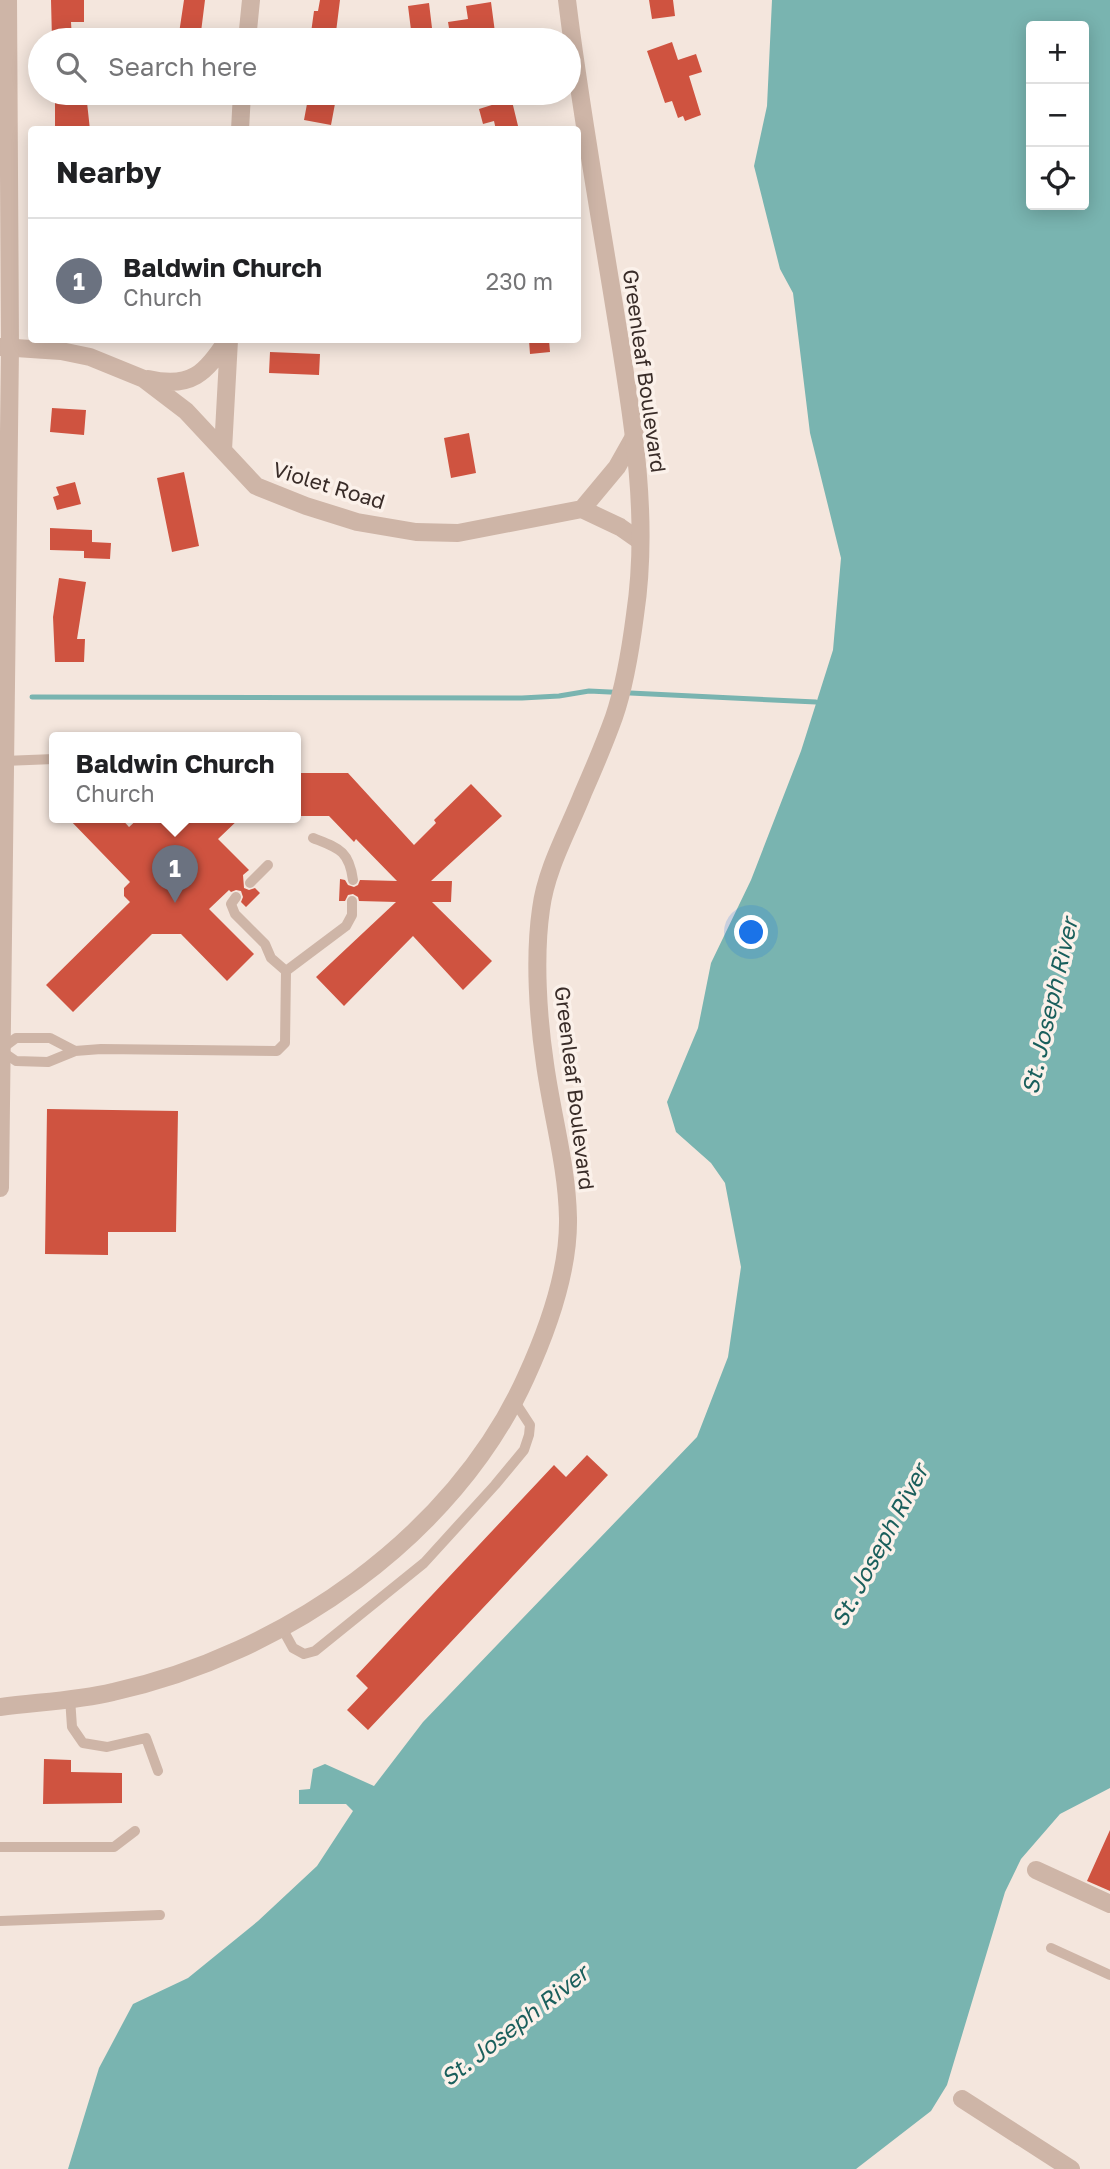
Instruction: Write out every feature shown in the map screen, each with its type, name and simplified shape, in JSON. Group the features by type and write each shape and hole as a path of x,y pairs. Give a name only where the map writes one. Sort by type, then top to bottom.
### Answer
{"street":[{"path":"0,1188 8,0"},
{"path":"248,28 251,0"},
{"name":"Greenleaf Boulevard","path":"567,0 571,28"},
{"name":"Greenleaf Boulevard","path":"0,1707 112,1693 193,1668 269,1636 350,1586 409,1538 471,1470 515,1402 540,1347 561,1280 568,1219 559,1146 544,1062 538,987 541,909 549,872 615,713 636,614 640,541 635,435 581,101"},
{"path":"240,126 241,105"},
{"path":"145,379 166,383 190,379 211,365 226,343"},
{"path":"223,450 228,343"},
{"name":"Violet Road","path":"5,347 61,351 90,357 145,379 186,411 256,486 357,523 416,532 458,533 582,509"},
{"path":"635,435 617,467 582,509 620,527 640,541"},
{"path":"1036,1870 1110,1904"},
{"path":"962,2099 1071,2169"}],"lane":[{"path":"4,761 49,759"},
{"path":"313,838 342,850 351,865 353,880"},
{"path":"250,883 268,865"},
{"path":"75,1051 50,1038 16,1038 0,1050 16,1061 48,1062 75,1051 101,1049 277,1051 285,1043 286,971 271,958 265,944 235,914 231,904 236,897"},
{"path":"286,971 346,926 352,915 352,901"},
{"path":"282,1628 293,1648 304,1654 315,1651 424,1563 524,1450 530,1425 515,1402"},
{"path":"70,1698 72,1727 83,1743 107,1747 146,1738 158,1771"},
{"path":"0,1847 114,1847 135,1831"},
{"path":"0,1921 160,1915"},
{"path":"1051,1948 1110,1975"}],"water":[{"name":"St. Joseph River","path":"772,0 1110,0 1110,1788 1060,1814 1021,1859 1005,1892 947,2085 931,2111 856,2169 68,2169 99,2068 133,2004 188,1978 258,1921 317,1866 353,1811 346,1804 299,1804 299,1790 310,1789 313,1769 325,1764 374,1786 423,1722 697,1437 728,1357 741,1267 725,1183 711,1163 676,1132 667,1102 698,1028 711,963 751,880 801,751 833,650 841,558 810,433 793,293 780,269 754,166 767,106"}],"building":[{"path":"51,0 84,0 84,22 71,22 71,28 52,28"},
{"path":"184,0 205,0 202,28 180,28"},
{"path":"320,0 340,0 336,28 312,28 314,11 318,11"},
{"path":"649,0 673,0 675,16 652,19"},
{"path":"491,2 494,28 449,28 448,22 468,19 466,6"},
{"path":"429,3 432,28 411,28 408,6"},
{"path":"672,42 678,60 696,54 702,72 689,76 701,115 685,121 683,116 678,118 672,101 665,103 647,51"},
{"path":"55,105 87,105 90,126 55,126"},
{"path":"307,105 335,105 331,125 304,120"},
{"path":"492,105 513,105 518,126 495,126 494,121 483,124 479,109"},
{"path":"529,343 549,343 550,352 530,354"},
{"path":"270,352 320,354 319,375 269,373"},
{"path":"52,408 86,410 84,435 50,432"},
{"path":"469,433 476,473 451,478 444,438"},
{"path":"184,472 199,546 172,552 157,478"},
{"path":"75,482 81,504 57,510 53,497 59,495 56,487"},
{"path":"50,528 92,530 92,542 111,543 110,559 84,558 84,551 50,550"},
{"path":"59,578 86,582 77,639 85,639 84,662 55,662 53,617"},
{"path":"301,773 348,773 414,845 436,823 434,820 471,784 502,816 431,881 452,881 451,902 432,902 492,961 463,990 413,936 344,1006 316,977 396,902 359,901 353,894 348,895 345,901 339,901 340,879 354,887 360,880 397,881 329,816 301,816"},
{"path":"73,823 125,823 129,827 133,823 235,823 218,839 249,870 243,875 244,888 255,888 260,893 246,907 241,902 241,891 229,890 209,909 254,954 227,981 181,934 152,934 73,1012 46,985 130,902 124,896 124,888 130,882"},
{"path":"47,1109 178,1111 176,1232 108,1232 108,1255 45,1254"},
{"path":"587,1455 608,1475 368,1730 347,1710 368,1688 356,1676 554,1465 566,1477"},
{"path":"44,1759 71,1760 71,1772 122,1773 122,1803 43,1804"},
{"path":"1110,1830 1110,1891 1087,1881"}],"waterway":[{"path":"32,697 522,698 589,691 816,702"}],"place":[{"name":"Baldwin Church","path":"175,903"}]}
